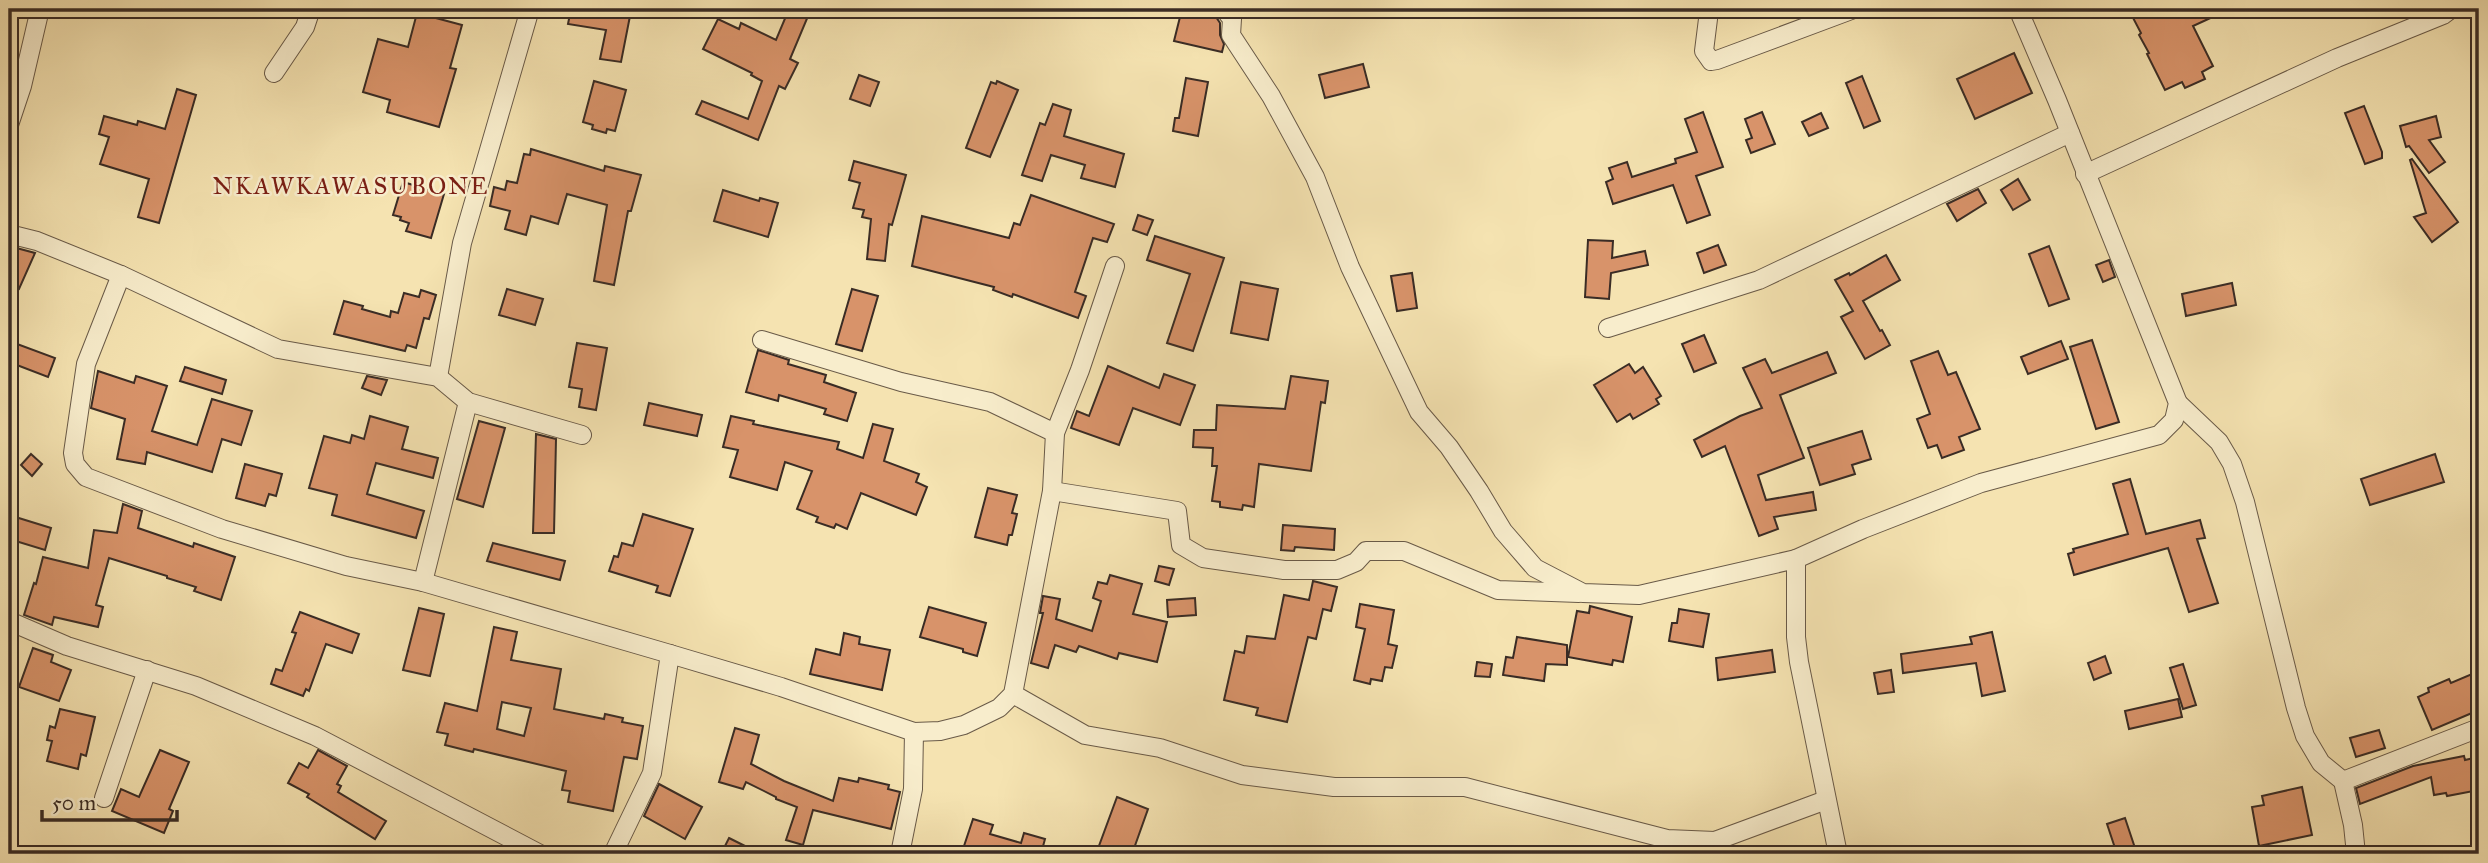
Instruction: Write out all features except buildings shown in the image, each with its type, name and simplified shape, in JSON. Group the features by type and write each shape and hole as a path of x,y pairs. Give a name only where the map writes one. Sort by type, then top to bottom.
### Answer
{"street":[{"path":"9,125 22,86 40,9"},
{"path":"274,73 305,27 311,9"},
{"path":"438,377 462,243 530,9"},
{"path":"1224,9 1232,19 1231,36 1270,96 1315,177 1350,267 1419,412 1449,447 1503,531 1535,568 1583,593"},
{"path":"1707,9 1704,51 1711,61 1854,9"},
{"path":"2018,9 2178,402 2219,442 2232,464 2245,502 2296,708 2305,736 2321,763 2343,780 2356,854"},
{"path":"2085,174 2337,58 2443,15 2451,9"},
{"path":"1608,328 1759,280 2070,133"},
{"path":"9,234 37,242 121,275 278,349 438,377 468,402 582,435"},
{"path":"121,275 86,364 73,453 75,464 86,477 222,529 346,566 424,582 670,654 781,687 914,732 940,731 964,725 999,708 1013,694 1052,491 1055,433 1080,370 1115,266"},
{"path":"762,340 901,382 990,402 1055,433"},
{"path":"424,582 468,402"},
{"path":"1052,491 1177,511 1181,545 1203,558 1284,570 1337,570 1356,562 1366,551 1405,551 1498,590 1639,595 1796,559 1863,529 1981,483 2159,435 2174,420 2178,402"},
{"path":"1796,559 1797,650 1838,854"},
{"path":"9,621 67,646 196,686 314,736 540,854"},
{"path":"613,854 652,773 670,654"},
{"path":"104,798 147,670"},
{"path":"1013,694 1085,735 1160,748 1242,775 1334,787 1465,787 1667,839 1715,841 1826,800"},
{"path":"2343,780 2479,728"},
{"path":"900,854 913,789 914,732"}],"district":[{"name":"NKAWKAWASUBONE","path":"351,186"}]}
